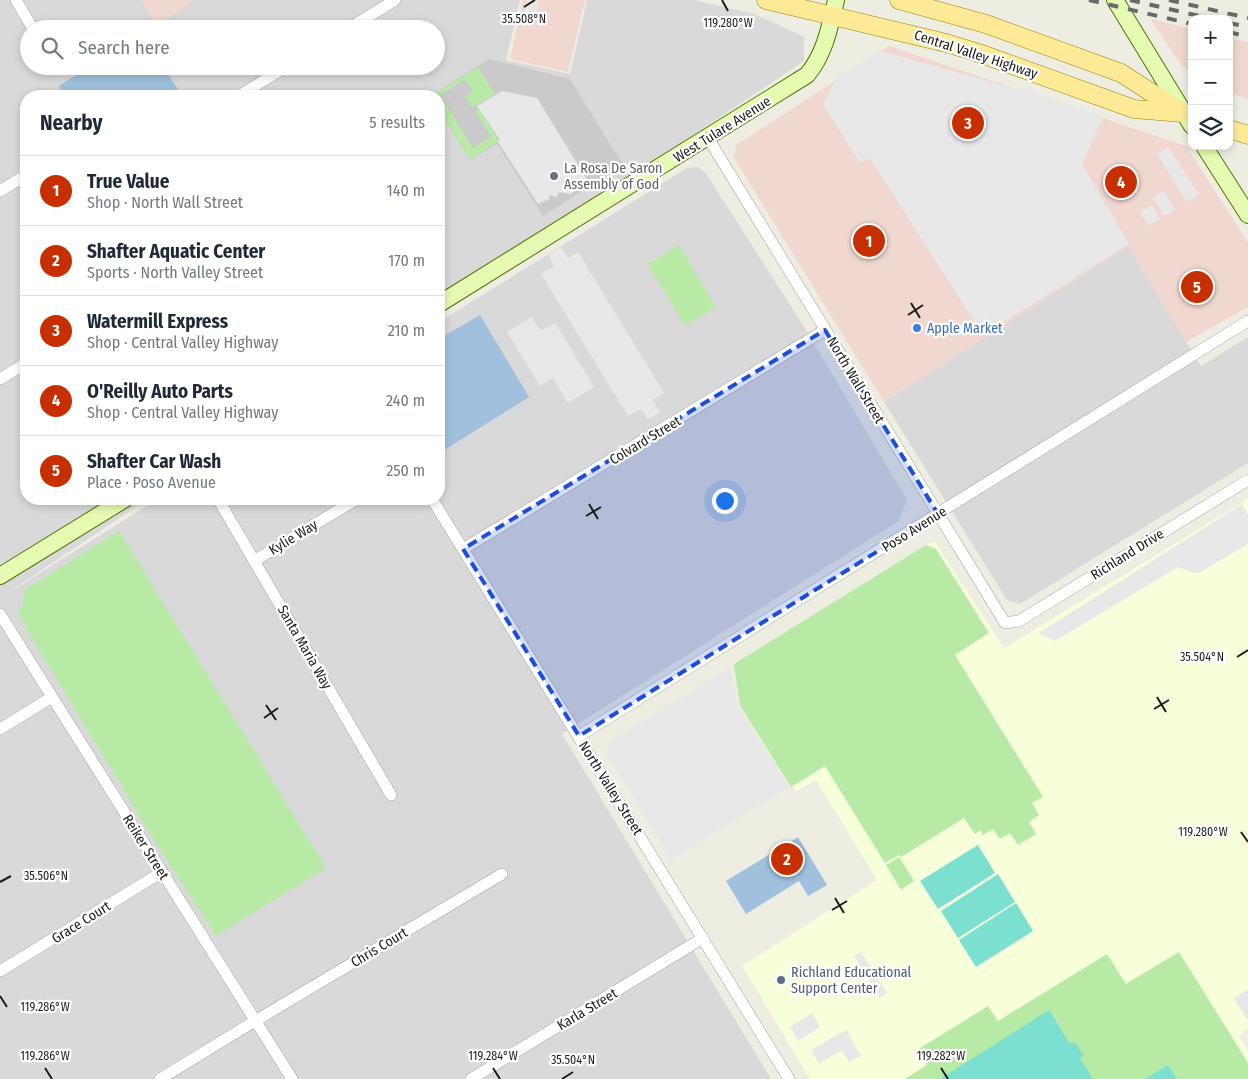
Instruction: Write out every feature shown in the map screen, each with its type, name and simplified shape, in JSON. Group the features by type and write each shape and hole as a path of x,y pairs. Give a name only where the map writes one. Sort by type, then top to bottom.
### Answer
{"main road":[{"name":"Central Valley Highway","path":"766,0 834,8 908,33 979,52 1134,109 1188,118"},
{"path":"899,0 986,24 1121,73 1188,117"},
{"path":"1233,130 1248,135"}],"street":[{"path":"16,0 28,20"},
{"path":"363,20 395,0"},
{"path":"1115,0 1188,116"},
{"name":"West Tulare Avenue","path":"445,300 807,75 819,58 834,8"},
{"path":"249,90 273,75"},
{"name":"North Wall Street","path":"708,138 1004,622"},
{"path":"1207,150 1248,215"},
{"path":"0,191 20,184"},
{"name":"Poso Avenue","path":"579,736 1248,321"},
{"name":"Colvard Street","path":"464,549 825,330"},
{"path":"0,379 20,367"},
{"name":"Richland Drive","path":"1004,622 1019,622 1248,480"},
{"path":"0,576 116,505"},
{"name":"Santa Maria Way","path":"221,505 391,794"},
{"name":"Kylie Way","path":"254,561 347,505"},
{"name":"North Valley Street","path":"436,505 789,1079"},
{"name":"Reiker Street","path":"0,614 292,1079"},
{"path":"0,729 52,697"},
{"name":"Grace Court","path":"0,971 162,872"},
{"name":"Chris Court","path":"160,1079 502,874"},
{"name":"Karla Street","path":"471,1079 703,938"}],"highlighted area":[{"path":"825,330 938,514 579,736 463,549"}],"shaded area":[{"path":"0,0 141,0 153,20 20,20 20,75 445,75 445,20 166,20 194,0 520,0 506,60 570,74 587,0 694,0 755,14 804,37 804,61 445,301 445,90 20,90 20,505 139,505 3,596 148,505 445,505 445,318 687,168 698,167 705,172 803,325 907,500 899,521 562,734 771,1079 0,1079"},
{"path":"141,0 194,0 167,20 153,20"},
{"path":"523,0 585,0 568,72 510,59"},
{"path":"527,0 539,0 533,25 521,22"},
{"path":"1151,19 1188,28 1188,71 1179,62"},
{"path":"1233,39 1248,42 1248,99 1233,94"},
{"path":"889,46 1186,146 1248,242 1248,307 1186,342 1128,246 884,402 734,158 736,145"},
{"path":"881,51 1020,90 1021,87 1103,117 1082,164 1129,244 983,335 870,158 860,163 823,104 837,78"},
{"path":"489,59 570,79 623,165 543,216 497,144 470,160 445,120 445,90 440,90"},
{"path":"76,75 169,75 178,90 61,90 59,86"},
{"path":"502,91 537,98 589,183 570,194 559,192 557,197 549,195 550,199 538,204 498,142 500,140 477,106"},
{"path":"1168,147 1199,195 1187,202 1157,154"},
{"path":"1164,191 1175,210 1165,216 1153,197"},
{"path":"1152,205 1160,219 1148,226 1140,212"},
{"path":"1128,246 1201,366 1248,337 1248,463 1020,604 1007,600 884,402"},
{"path":"561,247 568,258 578,252 664,393 653,400 660,412 648,420 641,409 628,416 541,274 554,266 548,255"},
{"path":"480,315 529,397 446,449 445,449 445,335"},
{"path":"532,317 539,329 543,330 555,323 594,387 568,403 553,378 540,386 507,332"},
{"path":"1248,499 1248,1029 1239,1036 1248,1051 1248,1079 810,1079 742,966 877,880 816,780 796,791 747,707 735,666 934,541 1004,648"},
{"path":"1242,504 1248,515 1248,544 1197,574 1178,567 1055,641 1039,633"},
{"path":"730,668 737,705 789,787 670,860 667,851 607,756 609,742"},
{"path":"798,837 827,885 808,896 799,881 746,914 726,881"},
{"path":"978,845 995,873 938,909 920,881"},
{"path":"998,874 1015,902 958,938 941,911"},
{"path":"1016,903 1033,931 976,967 959,940"},
{"path":"861,952 887,993 880,998 854,956"},
{"path":"1248,989 1248,1021 1234,998"},
{"path":"1049,1010 1070,1044 1075,1042 1084,1056 1080,1058 1093,1079 940,1079"},
{"path":"812,1013 820,1027 798,1041 790,1027"},
{"path":"846,1030 861,1056 849,1062 842,1050 819,1064 811,1050"},
{"path":"1168,1065 1177,1079 1145,1079"}],"green space":[{"path":"478,67 495,94 472,108 465,96 473,91 465,79 445,92 445,90 441,90"},
{"path":"445,103 473,148 491,137 475,111 479,109 499,141 470,159 445,119"},
{"path":"679,245 716,307 685,325 648,264"},
{"path":"119,531 326,868 216,936 154,840 18,612 18,610 22,609 25,590"},
{"path":"926,545 936,549 989,633 955,655 1043,797 1032,803 1039,815 1029,822 1036,834 1018,845 1010,833 1000,839 993,829 983,835 981,830 975,834 964,818 901,857 899,855 885,863 825,766 791,787 740,705 734,664"},
{"path":"899,857 914,881 901,890 886,865"},
{"path":"1179,952 1248,1063 1248,1079 905,1079 927,1065 917,1050 988,1006 998,1021 1107,954 1126,984"}],"railway":[{"path":"1089,0 1188,23"},
{"path":"1130,0 1195,15"},
{"path":"1169,0 1248,18"},
{"path":"1233,24 1248,27"},
{"path":"1233,33 1248,37"}],"place":[{"name":"Watermill Express","path":"968,123"},
{"name":"La Rosa De Saron Assembly of God","path":"554,176"},
{"name":"O'Reilly Auto Parts","path":"1121,182"},
{"name":"True Value","path":"869,241"},
{"name":"Shafter Car Wash","path":"1197,287"},
{"name":"Apple Market","path":"917,328"},
{"name":"Shafter Aquatic Center","path":"787,859"},
{"name":"Richland Educational Support Center","path":"781,980"}]}
